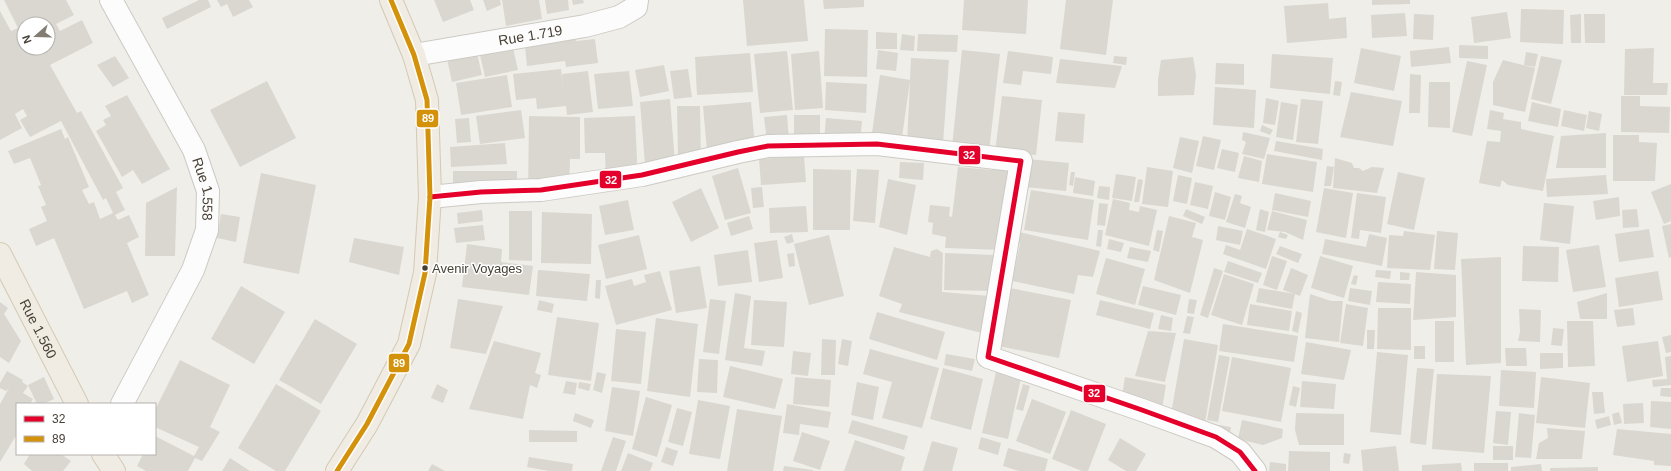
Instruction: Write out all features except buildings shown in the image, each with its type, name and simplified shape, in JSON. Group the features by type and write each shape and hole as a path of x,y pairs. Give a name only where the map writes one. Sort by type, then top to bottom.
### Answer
{"main road":[{"path":"337,471 367,424 409,344 425,273 430,197 427,100 414,55 391,0"},
{"name":"Rue 1.560","path":"0,254 76,403"},
{"path":"104,455 114,471"}],"street":[{"name":"Rue 1.558","path":"111,0 194,150 208,191 207,230 193,270 123,403"},
{"name":"Rue 1.719","path":"414,55 585,26 620,17 636,7 638,0"},
{"path":"430,197 481,192 557,188 642,175 768,146 876,144 1021,161 988,357 1216,437 1240,452 1255,471"}],"transit line":[{"name":"89","path":"337,471 367,424 409,344 425,273 430,197 427,100 414,55 391,0"},
{"name":"32","path":"430,197 481,192 541,190 642,175 768,146 877,144 1021,161 988,357 1216,437 1240,452 1255,471"}],"place":[{"name":"Avenir Voyages","path":"425,268"}]}
